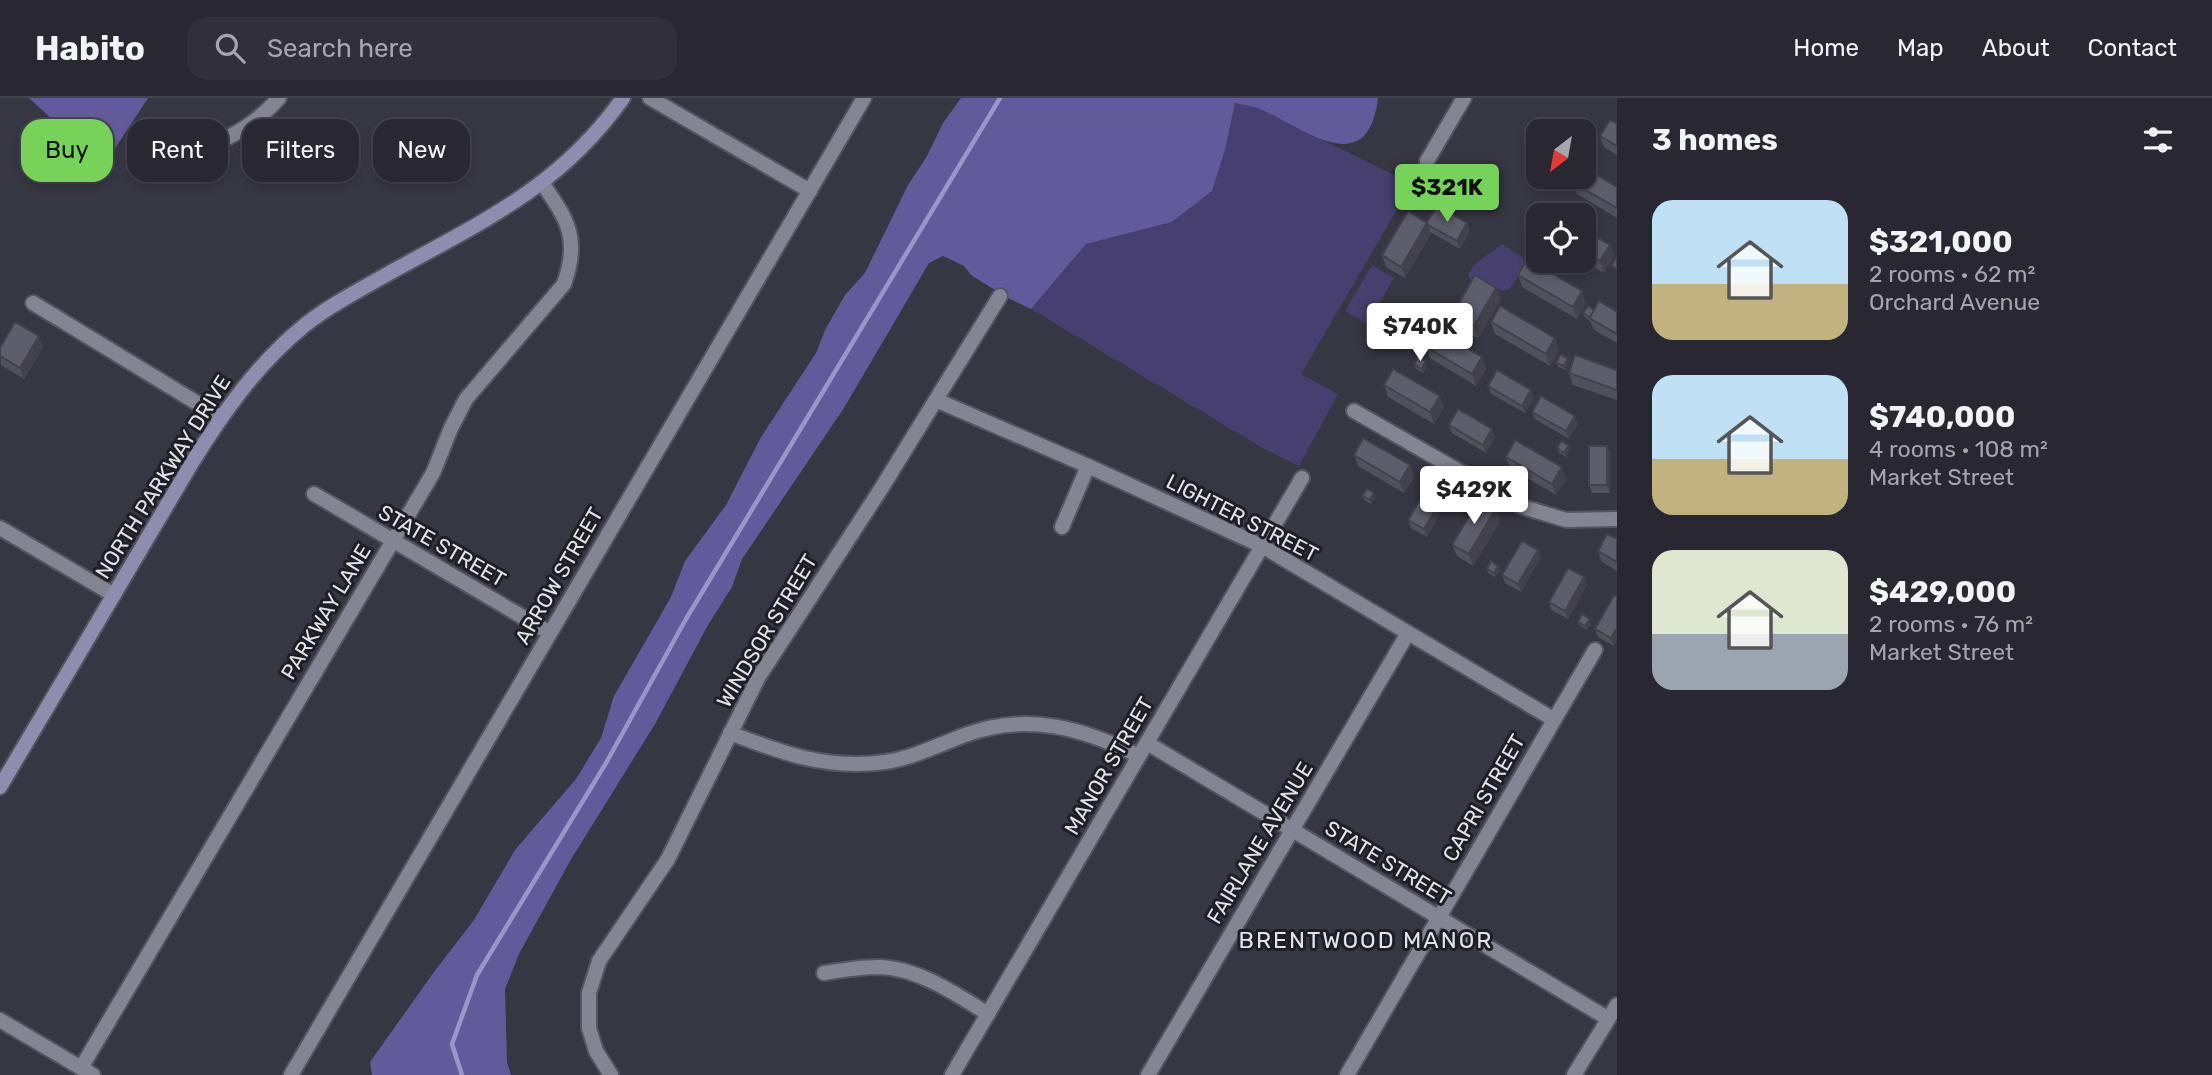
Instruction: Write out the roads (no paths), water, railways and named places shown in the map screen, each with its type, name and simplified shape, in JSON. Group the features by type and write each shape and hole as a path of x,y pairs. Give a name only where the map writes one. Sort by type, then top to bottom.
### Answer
{"main road":[{"name":"NORTH PARKWAY DRIVE","path":"1,781 220,417 250,378 271,355 312,320 347,297 506,208 542,183 593,137 624,98"}],"street":[{"path":"228,138 247,128 279,98"},
{"path":"650,98 810,191"},
{"name":"ARROW STREET","path":"291,1075 864,98"},
{"path":"1427,161 1464,98"},
{"name":"PARKWAY LANE","path":"87,1071 433,472 460,409 564,284 572,258 570,231 568,222 542,183"},
{"name":"WINDSOR STREET","path":"611,1075 596,1051 589,1028 588,1004 594,971 609,943 668,859 758,678 1000,296"},
{"path":"33,303 220,417"},
{"name":"LIGHTER STREET","path":"936,400 1262,546 1553,719"},
{"path":"1354,411 1483,486 1527,508 1566,520 1617,519"},
{"path":"1062,527 1088,466"},
{"name":"MANOR STREET","path":"952,1075 1302,478"},
{"name":"STATE STREET","path":"314,494 550,633"},
{"path":"0,528 114,596"},
{"name":"FAIRLANE AVENUE","path":"1148,1075 1408,633"},
{"name":"CAPRI STREET","path":"1347,1075 1595,650"},
{"path":"730,733 807,760 871,764 927,751 981,730 1009,724 1037,723 1081,731 1139,756"},
{"name":"STATE STREET","path":"1147,743 1607,1018"},
{"path":"824,973 860,968 890,968 929,981 988,1014"},
{"path":"1574,1075 1617,1005"},
{"path":"0,1020 87,1071"}],"waterway":[{"path":"462,1075 452,1044 477,975 606,763 686,619 1000,98"}],"district":[{"name":"BRENTWOOD MANOR","path":"1366,940"}]}
